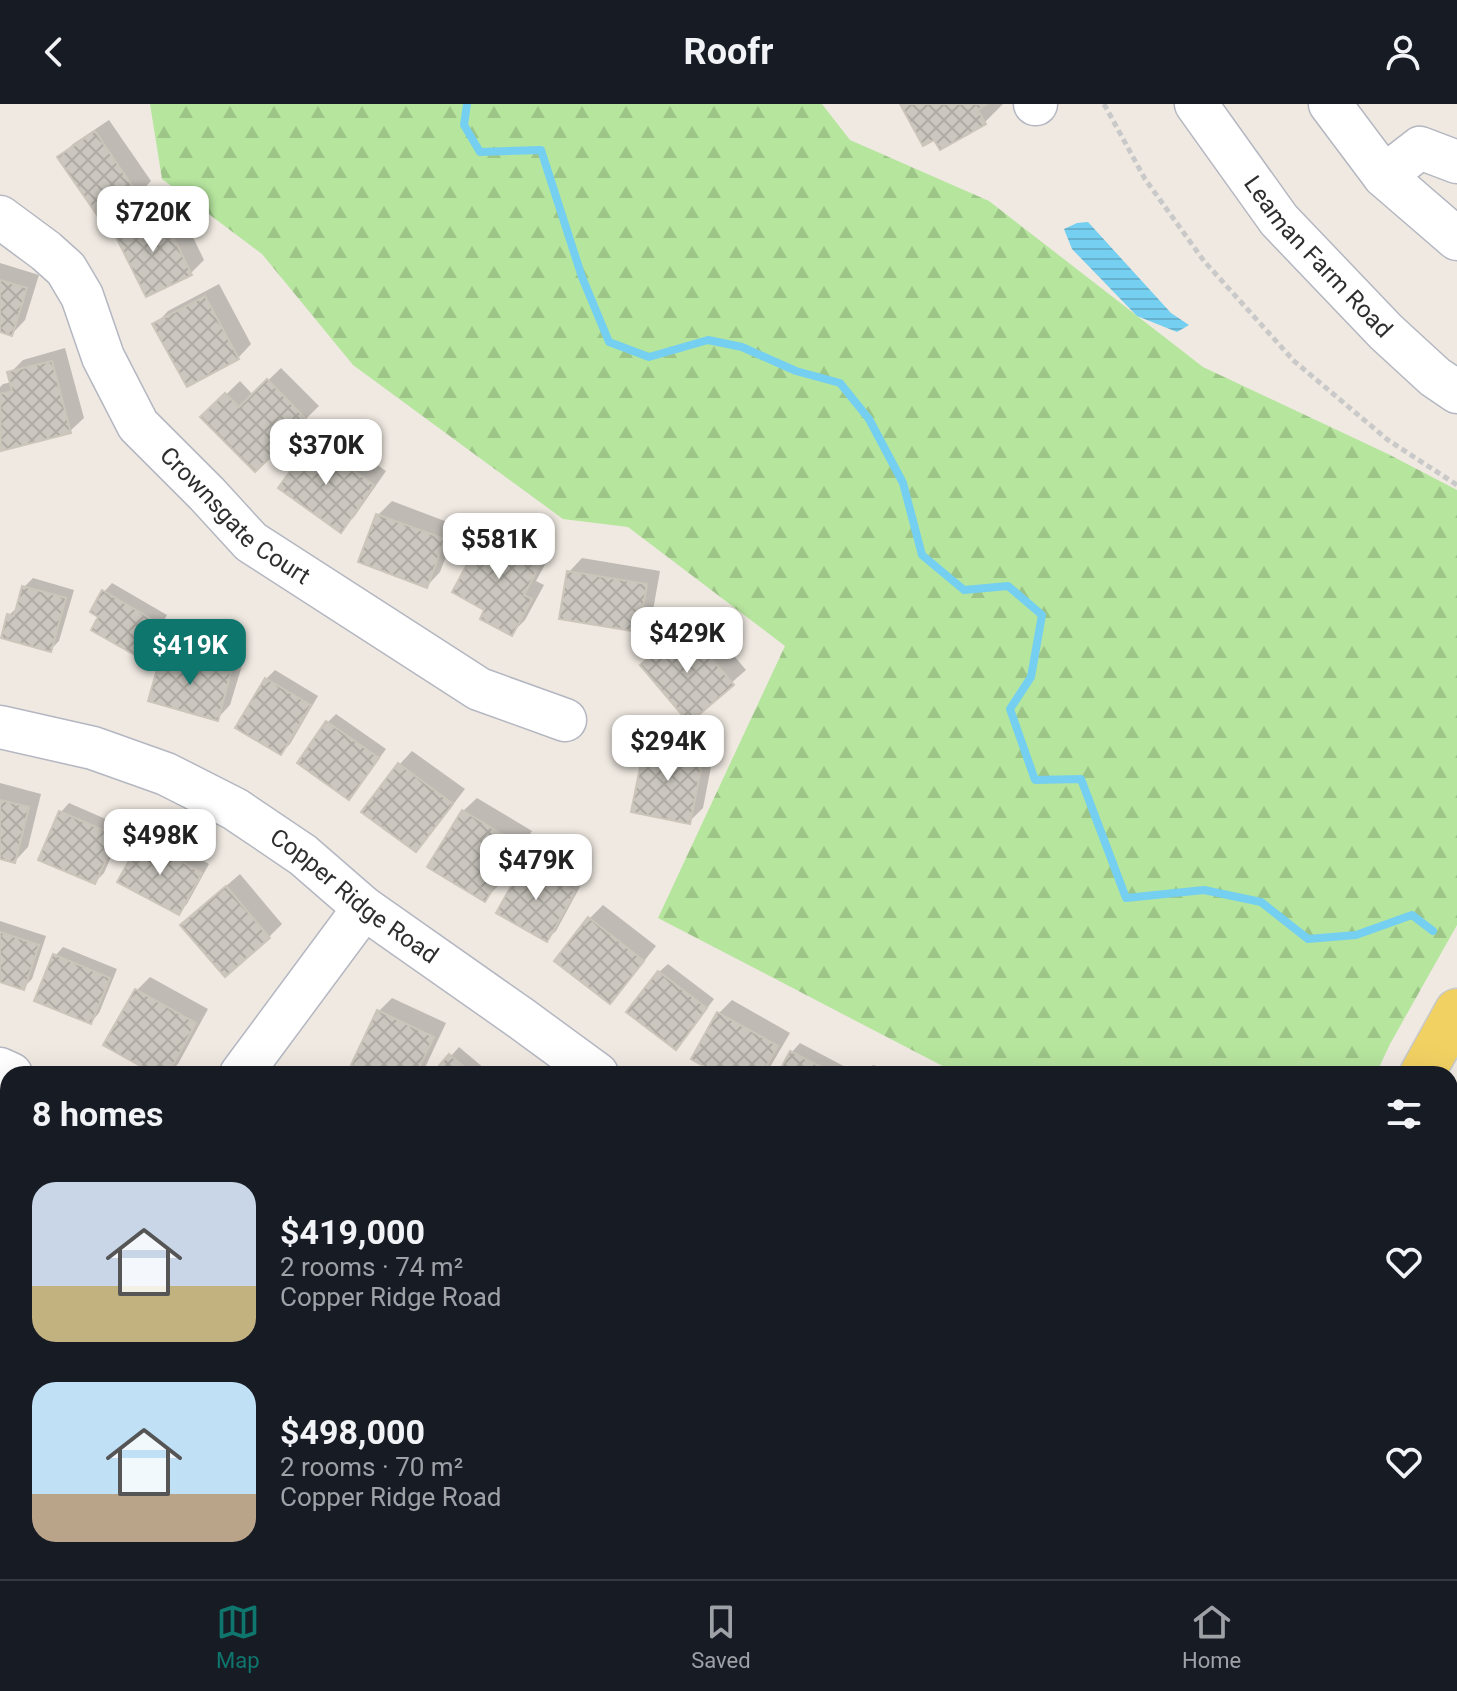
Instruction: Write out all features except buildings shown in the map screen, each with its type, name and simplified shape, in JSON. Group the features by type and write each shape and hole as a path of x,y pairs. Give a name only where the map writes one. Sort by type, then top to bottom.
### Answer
{"main road":[{"path":"1426,1066 1457,1011"}],"street":[{"name":"Leaman Farm Road","path":"1196,104 1279,220 1386,332 1435,377 1457,392"},
{"path":"1330,104 1384,176 1457,239"},
{"path":"1384,176 1420,148 1457,162"},
{"name":"Crownsgate Court","path":"0,217 66,269 82,296 103,357 138,425 251,542 479,689 565,720"},
{"name":"Copper Ridge Road","path":"0,727 93,748 166,774 235,809 292,847 364,908 586,1066"},
{"path":"247,1066 364,908"}],"path":[{"path":"1104,104 1145,179 1204,261 1294,361 1388,440 1457,485"}],"green space":[{"path":"150,104 822,104 850,140 989,201 1203,367 1457,490 1457,925 1380,1066 943,1066 658,918 785,646 628,527 563,519 353,365 262,254 162,179"}],"water":[{"path":"1088,222 1171,313 1189,325 1177,332 1137,316 1072,249 1064,229"}],"waterway":[{"path":"467,104 464,125 480,152 541,150 582,277 609,342 649,357 708,340 742,347 796,371 840,383 869,419 903,483 922,555 964,590 1008,586 1042,615 1031,677 1010,709 1035,780 1081,779 1126,898 1204,890 1261,902 1308,939 1356,935 1412,915 1433,931"}]}
